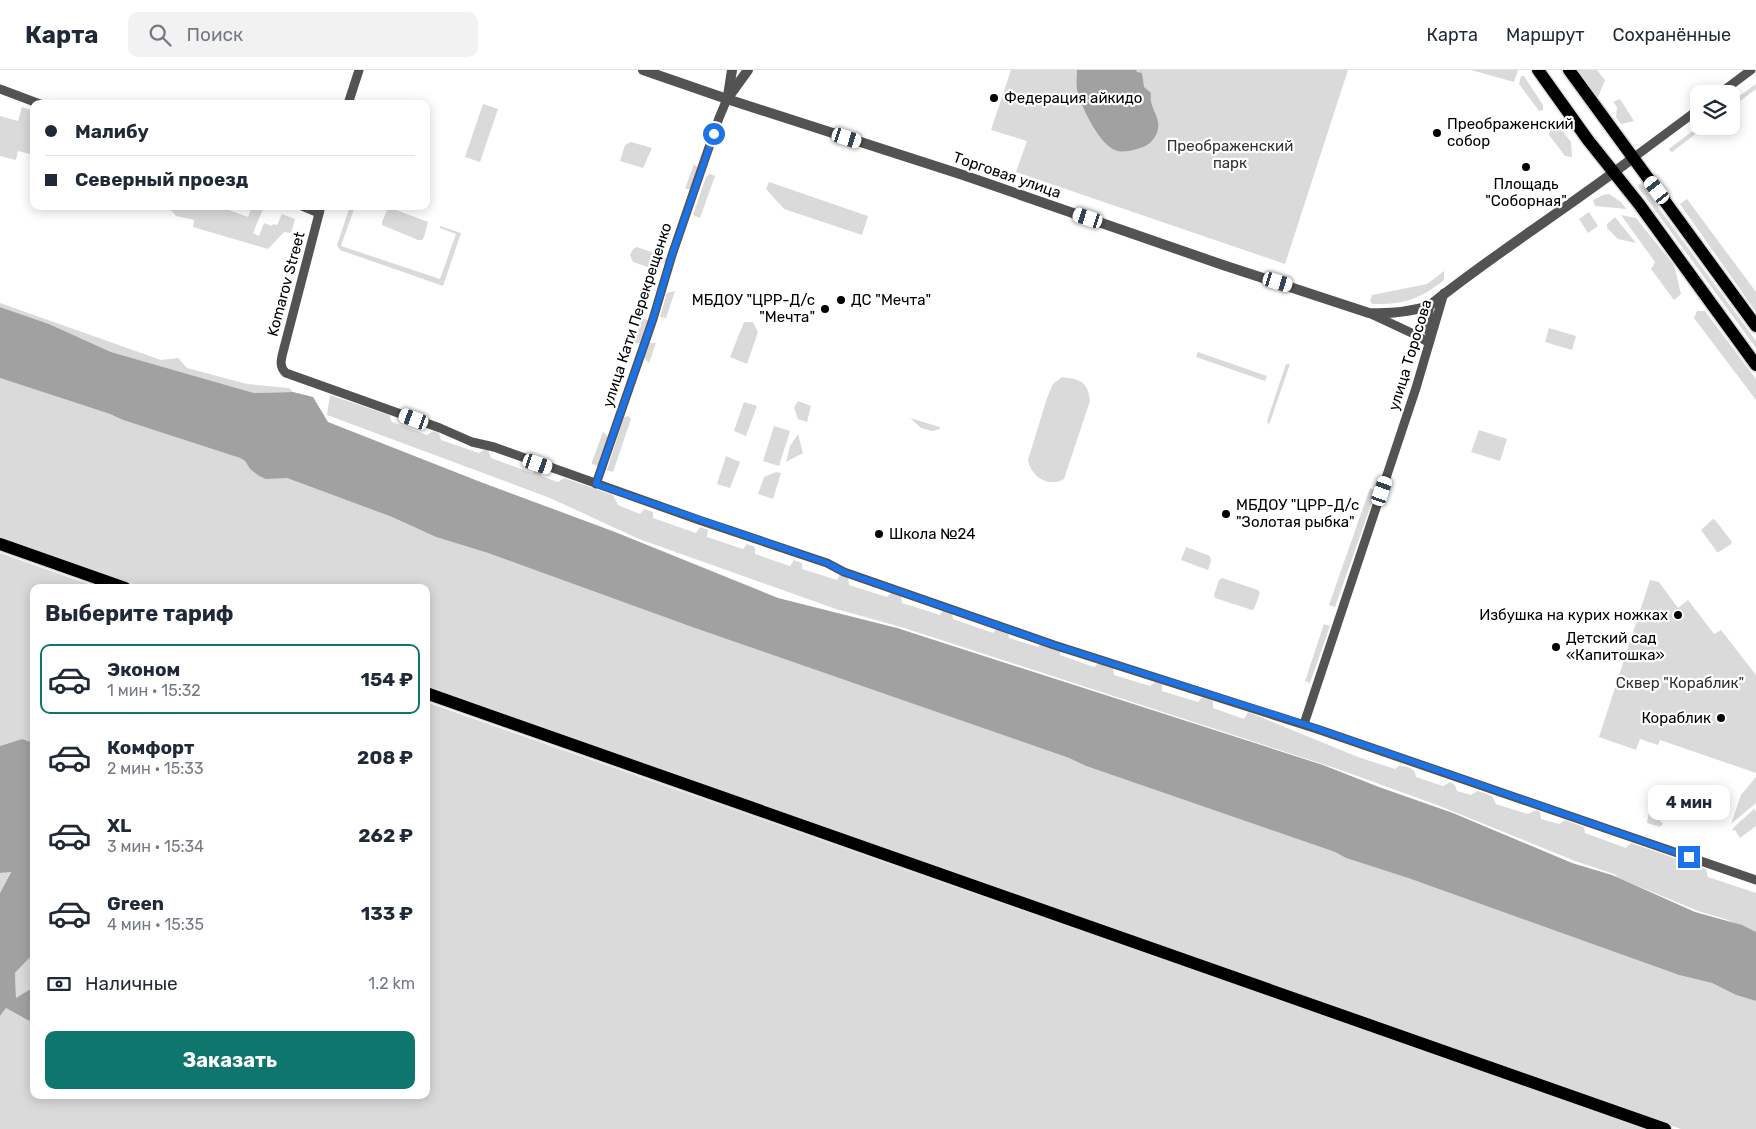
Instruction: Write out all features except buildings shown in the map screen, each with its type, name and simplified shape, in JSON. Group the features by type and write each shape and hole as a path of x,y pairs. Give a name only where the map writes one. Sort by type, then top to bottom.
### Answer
{"main road":[{"path":"1538,70 1639,204 1756,366"},
{"path":"1569,70 1756,326"},
{"path":"0,544 114,584"},
{"path":"430,694 1665,1129"}],"street":[{"path":"349,100 359,70"},
{"name":"Торговая улица","path":"643,70 964,175 1223,265 1370,313 1391,314 1414,311 1429,306 1444,293"},
{"name":"улица Кати Перекрещенко","path":"596,484 653,319 672,255 727,99 732,70"},
{"name":"улица Кати Перекрещенко","path":"727,99 748,70"},
{"path":"1731,85 1751,70"},
{"path":"0,89 30,100"},
{"name":"улица Торосова","path":"1304,724 1416,388 1444,293 1614,173 1690,116"},
{"name":"Komarov Street","path":"320,210 280,363 282,370 440,428 472,442 494,447 596,484"},
{"path":"1429,306 1429,343"},
{"path":"1429,306 1434,310 1436,318"},
{"path":"1370,313 1429,343"},
{"path":"596,484 827,563 844,572 1054,645 1304,724 1756,880"}],"green space":[{"name":"Преображенский парк","path":"1011,70 1348,70 1285,264 1016,172 1027,141 991,130"},
{"path":"1471,70 1518,70 1514,82"},
{"path":"1576,70 1597,70 1605,80 1597,100"},
{"path":"1521,76 1524,76 1543,105 1543,110 1539,111 1519,84"},
{"path":"1756,84 1756,89 1740,101 1740,96"},
{"path":"1620,99 1634,121 1621,124 1616,117 1617,107 1613,102"},
{"path":"483,104 498,109 480,162 465,157"},
{"path":"22,107 30,110 30,154 18,151 16,160 0,156 0,116 18,121"},
{"path":"1553,119 1571,142 1572,157 1565,156 1549,135"},
{"path":"1690,133 1690,135 1694,135 1672,152 1669,149"},
{"path":"631,142 652,148 643,168 620,161 625,145"},
{"path":"694,164 699,169 692,189 685,189"},
{"path":"710,174 715,176 700,218 693,215 706,177"},
{"path":"769,182 868,216 862,235 784,209 766,189"},
{"path":"1639,184 1642,185 1756,341 1756,348 1638,187"},
{"path":"1609,194 1621,202 1626,209 1595,206 1593,200"},
{"path":"1687,199 1756,292 1756,312 1680,204"},
{"path":"169,210 229,210 248,217 251,210 263,210 253,233 259,236 264,223 272,226 273,224 277,225 282,214 295,219 291,233 284,232 268,249 193,227 194,220 176,216"},
{"path":"349,210 354,210 341,246 440,279 456,234 440,228 440,226 461,233 443,286 340,250 337,245"},
{"path":"387,210 396,210 428,222 424,237 422,240 418,240 382,225"},
{"path":"1589,212 1598,226 1588,233 1579,219"},
{"path":"1621,215 1636,218 1674,265 1681,294 1674,300 1651,269 1655,262"},
{"path":"1615,217 1636,243 1618,239 1607,228 1607,224"},
{"path":"637,247 665,257 668,261 655,265 653,269 633,262 630,255 633,249"},
{"path":"1444,271 1444,280 1436,287 1411,300 1383,304 1372,304 1370,301 1372,295 1427,284"},
{"path":"675,291 666,318 660,317 667,293"},
{"path":"0,303 161,360 178,358 187,368 247,384 289,388 293,392 254,393 111,352 49,324 0,307"},
{"path":"1697,311 1705,311 1756,379 1756,400 1694,318"},
{"path":"642,318 648,320 640,343 634,344"},
{"path":"744,322 753,322 758,332 747,364 730,357"},
{"path":"1549,328 1576,336 1572,350 1545,342"},
{"path":"649,343 656,343 649,363 644,358"},
{"path":"1198,352 1267,376 1265,381 1196,357"},
{"path":"1286,364 1290,364 1269,425 1267,421"},
{"path":"1062,377 1082,382 1087,389 1090,401 1064,479 1052,482 1037,476 1028,460 1047,398 1053,384"},
{"path":"0,378 240,458 259,476 287,478 392,517 436,537 488,553 692,627 1069,758 1086,766 1335,852 1346,858 1408,878 1679,975 1712,983 1736,995 1756,1001 1756,1129 1681,1129 430,688 430,584 133,584 0,538"},
{"path":"330,395 389,415 392,422 427,435 433,431 439,433 441,440 479,453 485,449 488,450 491,458 532,473 538,468 541,469 541,476 558,482 564,478 613,495 618,505 640,514 644,509 653,512 653,518 696,533 700,527 708,530 707,537 743,549 747,544 755,547 755,554 790,566 794,560 802,563 802,569 837,580 840,574 848,577 849,585 887,597 891,593 901,596 902,603 940,615 944,610 952,613 953,619 993,633 998,627 1008,631 1009,638 1038,647 1042,643 1061,649 1060,655 1094,667 1099,663 1113,668 1114,675 1150,686 1155,682 1162,684 1162,691 1198,702 1203,697 1213,701 1213,708 1244,719 1248,712 1358,757 1395,769 1399,766 1408,767 1414,771 1416,777 1443,786 1450,782 1455,785 1457,791 1471,795 1478,791 1492,796 1496,804 1528,814 1536,810 1540,812 1541,819 1559,824 1565,820 1584,827 1585,833 1626,848 1631,843 1706,869 1708,877 1756,893 1756,932 1725,919 1698,911 1616,877 1614,874 1575,861 1437,805 1338,769 901,627 836,609 639,539 550,498 327,415"},
{"path":"798,401 811,406 807,422 798,419 794,408"},
{"path":"744,402 757,406 746,436 734,431"},
{"path":"629,416 631,419 613,472 607,470 624,417"},
{"path":"910,418 940,427 940,429 932,431 921,428"},
{"path":"774,426 790,431 779,466 763,461"},
{"path":"1479,430 1507,439 1500,461 1471,452"},
{"path":"603,432 608,437 598,466 592,464 592,462"},
{"path":"798,434 803,453 786,462 790,446"},
{"path":"726,456 740,462 730,488 717,484"},
{"path":"776,472 781,473 773,499 758,494 764,477"},
{"path":"1370,488 1376,491 1335,607 1329,605"},
{"path":"1713,519 1732,542 1719,552 1717,552 1701,530"},
{"path":"1186,547 1210,556 1211,561 1208,570 1181,560"},
{"path":"0,553 88,584 30,584 30,742 22,739 0,746"},
{"path":"1222,578 1258,590 1260,593 1254,609 1252,610 1215,598 1214,595 1219,580"},
{"name":"Сквер \"Кораблик\"","path":"1650,580 1659,582 1678,608 1688,600 1714,634 1721,630 1756,675 1756,773 1660,740 1658,745 1640,739 1636,750 1599,737"},
{"path":"1324,624 1330,626 1310,683 1305,681"},
{"path":"430,703 1646,1129 0,1129 0,1016 6,1008 28,1021 30,1019 30,1099 430,1099"},
{"path":"1756,777 1756,803 1731,824 1741,795"},
{"path":"1754,809 1756,812 1756,826 1740,838 1735,830 1732,831"},
{"path":"1652,810 1663,824 1660,827 1647,823 1649,811"},
{"path":"11,871 0,893 0,873"},
{"path":"30,957 30,991 16,998 15,973"}],"shaded area":[{"path":"1077,70 1136,70 1142,73 1144,87 1151,93 1158,123 1157,133 1149,144 1137,149 1118,151 1103,140 1091,123 1079,96"},
{"path":"0,307 49,324 111,352 254,393 293,392 313,397 328,422 615,532 778,598 897,628 1323,765 1453,813 1572,863 1612,875 1695,912 1742,925 1756,932 1756,1001 1736,995 1712,983 1679,975 1408,878 1346,858 1335,852 1086,766 1069,758 692,627 488,553 436,537 392,517 287,478 266,479 250,469 245,461 240,458 0,378"},
{"path":"22,739 30,742 30,957 15,973 16,998 30,990 29,1021 6,1008 0,1016 0,893 11,872 0,873 0,746"}],"place":[{"name":"Федерация айкидо","path":"994,98"},
{"name":"Преображенский собор","path":"1437,133"},
{"name":"Площадь \"Соборная\"","path":"1526,167"},
{"name":"ДС \"Мечта\"","path":"841,300"},
{"name":"МБДОУ \"ЦРР-Д/с \"Мечта\"","path":"825,309"},
{"name":"МБДОУ \"ЦРР-Д/с \"Золотая рыбка\"","path":"1226,514"},
{"name":"Школа №24","path":"879,534"},
{"name":"Избушка на курих ножках","path":"1678,615"},
{"name":"Детский сад «Капитошка»","path":"1556,647"},
{"name":"Кораблик","path":"1721,718"}],"route":[{"path":"714,134 596,484 827,563 844,572 1054,645 1304,724 1689,857"}]}
